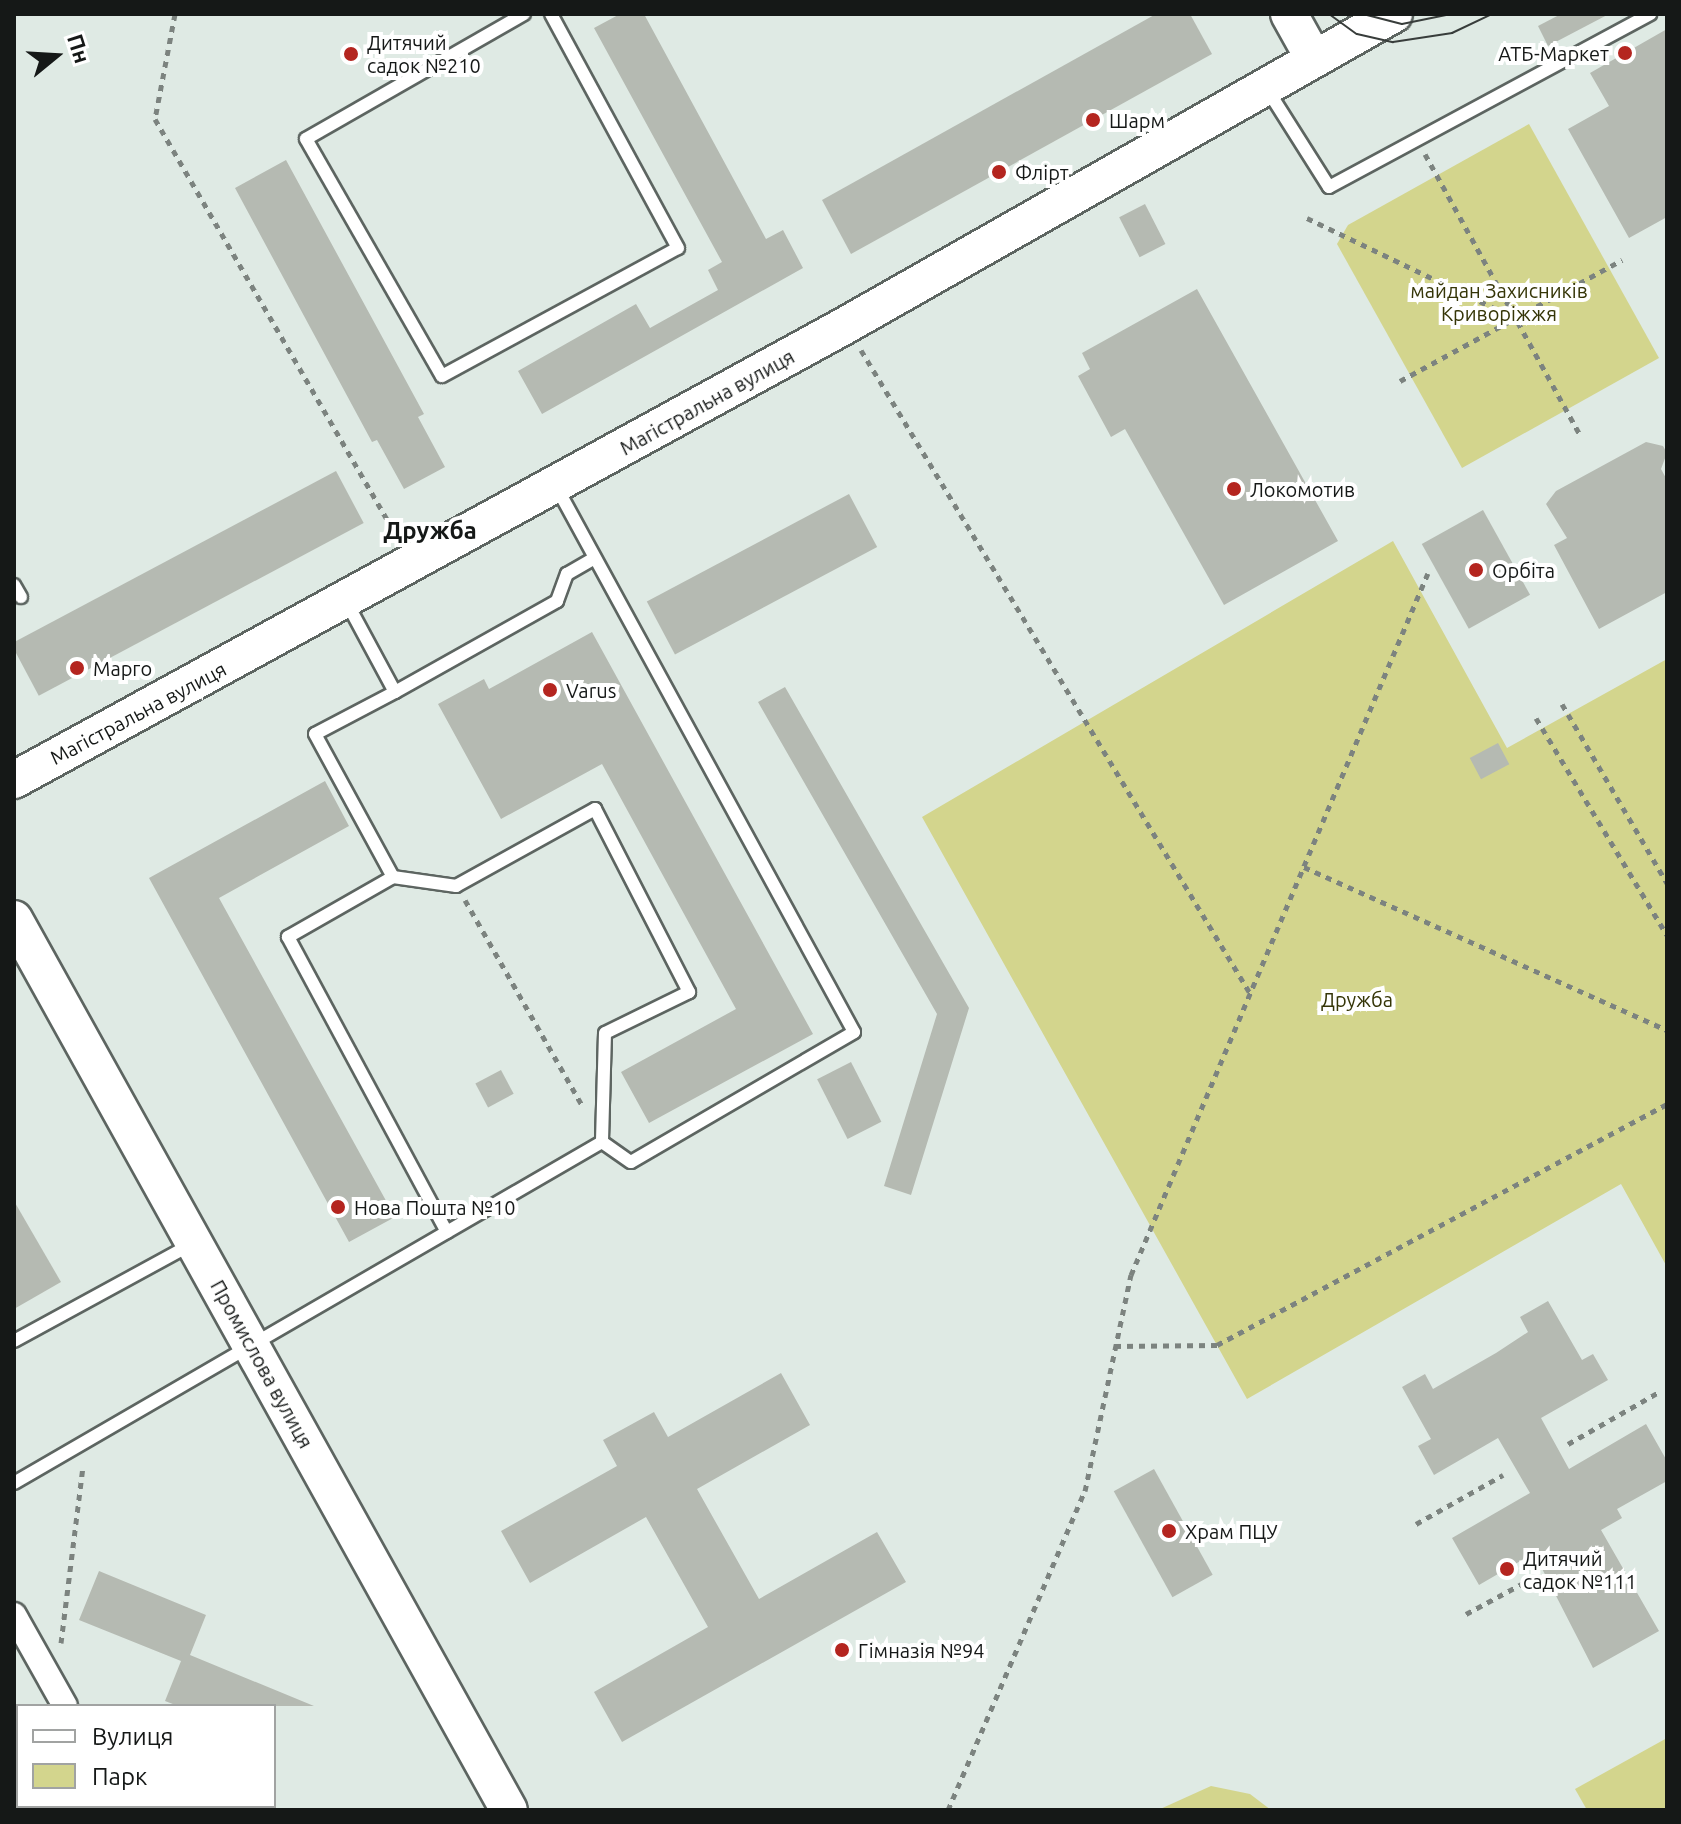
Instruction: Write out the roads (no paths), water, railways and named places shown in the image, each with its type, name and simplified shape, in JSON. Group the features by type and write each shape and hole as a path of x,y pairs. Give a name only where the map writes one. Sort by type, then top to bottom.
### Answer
{"street":[{"path":"1289,14 1314,59"},
{"name":"Магістральна вулиця","path":"14,780 846,325 1314,59 1379,18"},
{"name":"Промислова вулиця","path":"14,919 509,1810"},
{"path":"14,1615 60,1697"}],"lane":[{"path":"524,14 306,139 442,376 678,248 551,14"},
{"path":"1266,86 1329,187 1650,14"},
{"path":"555,485 854,1032 631,1162 602,1142"},
{"path":"393,877 315,734 557,601 567,574 595,558"},
{"path":"346,600 395,692"},
{"path":"447,1232 288,937 393,877 456,886 595,809 689,992 605,1033 602,1142"},
{"path":"14,1483 602,1142"},
{"path":"14,1341 194,1242"}],"tram line":[{"path":"1329,14 1357,34 1393,42 1452,33 1492,14"},
{"path":"1363,14 1402,24 1451,14"}],"place":[{"name":"АТБ-Маркет","path":"1625,53"},
{"name":"Дитячий садок №210","path":"351,54"},
{"name":"Шарм","path":"1093,120"},
{"name":"Флірт","path":"999,172"},
{"name":"Локомотив","path":"1234,489"},
{"name":"Орбіта","path":"1476,570"},
{"name":"Марго","path":"77,668"},
{"name":"Varus","path":"550,690"},
{"name":"Нова Пошта №10","path":"338,1207"},
{"name":"Храм ПЦУ","path":"1169,1531"},
{"name":"Дитячий садок №111","path":"1507,1569"},
{"name":"Гімназія №94","path":"842,1650"}],"district":[{"name":"Дружба","path":"430,531"}],"park label":[{"name":"майдан Захисників Криворіжжя","path":"1499,302"}]}
